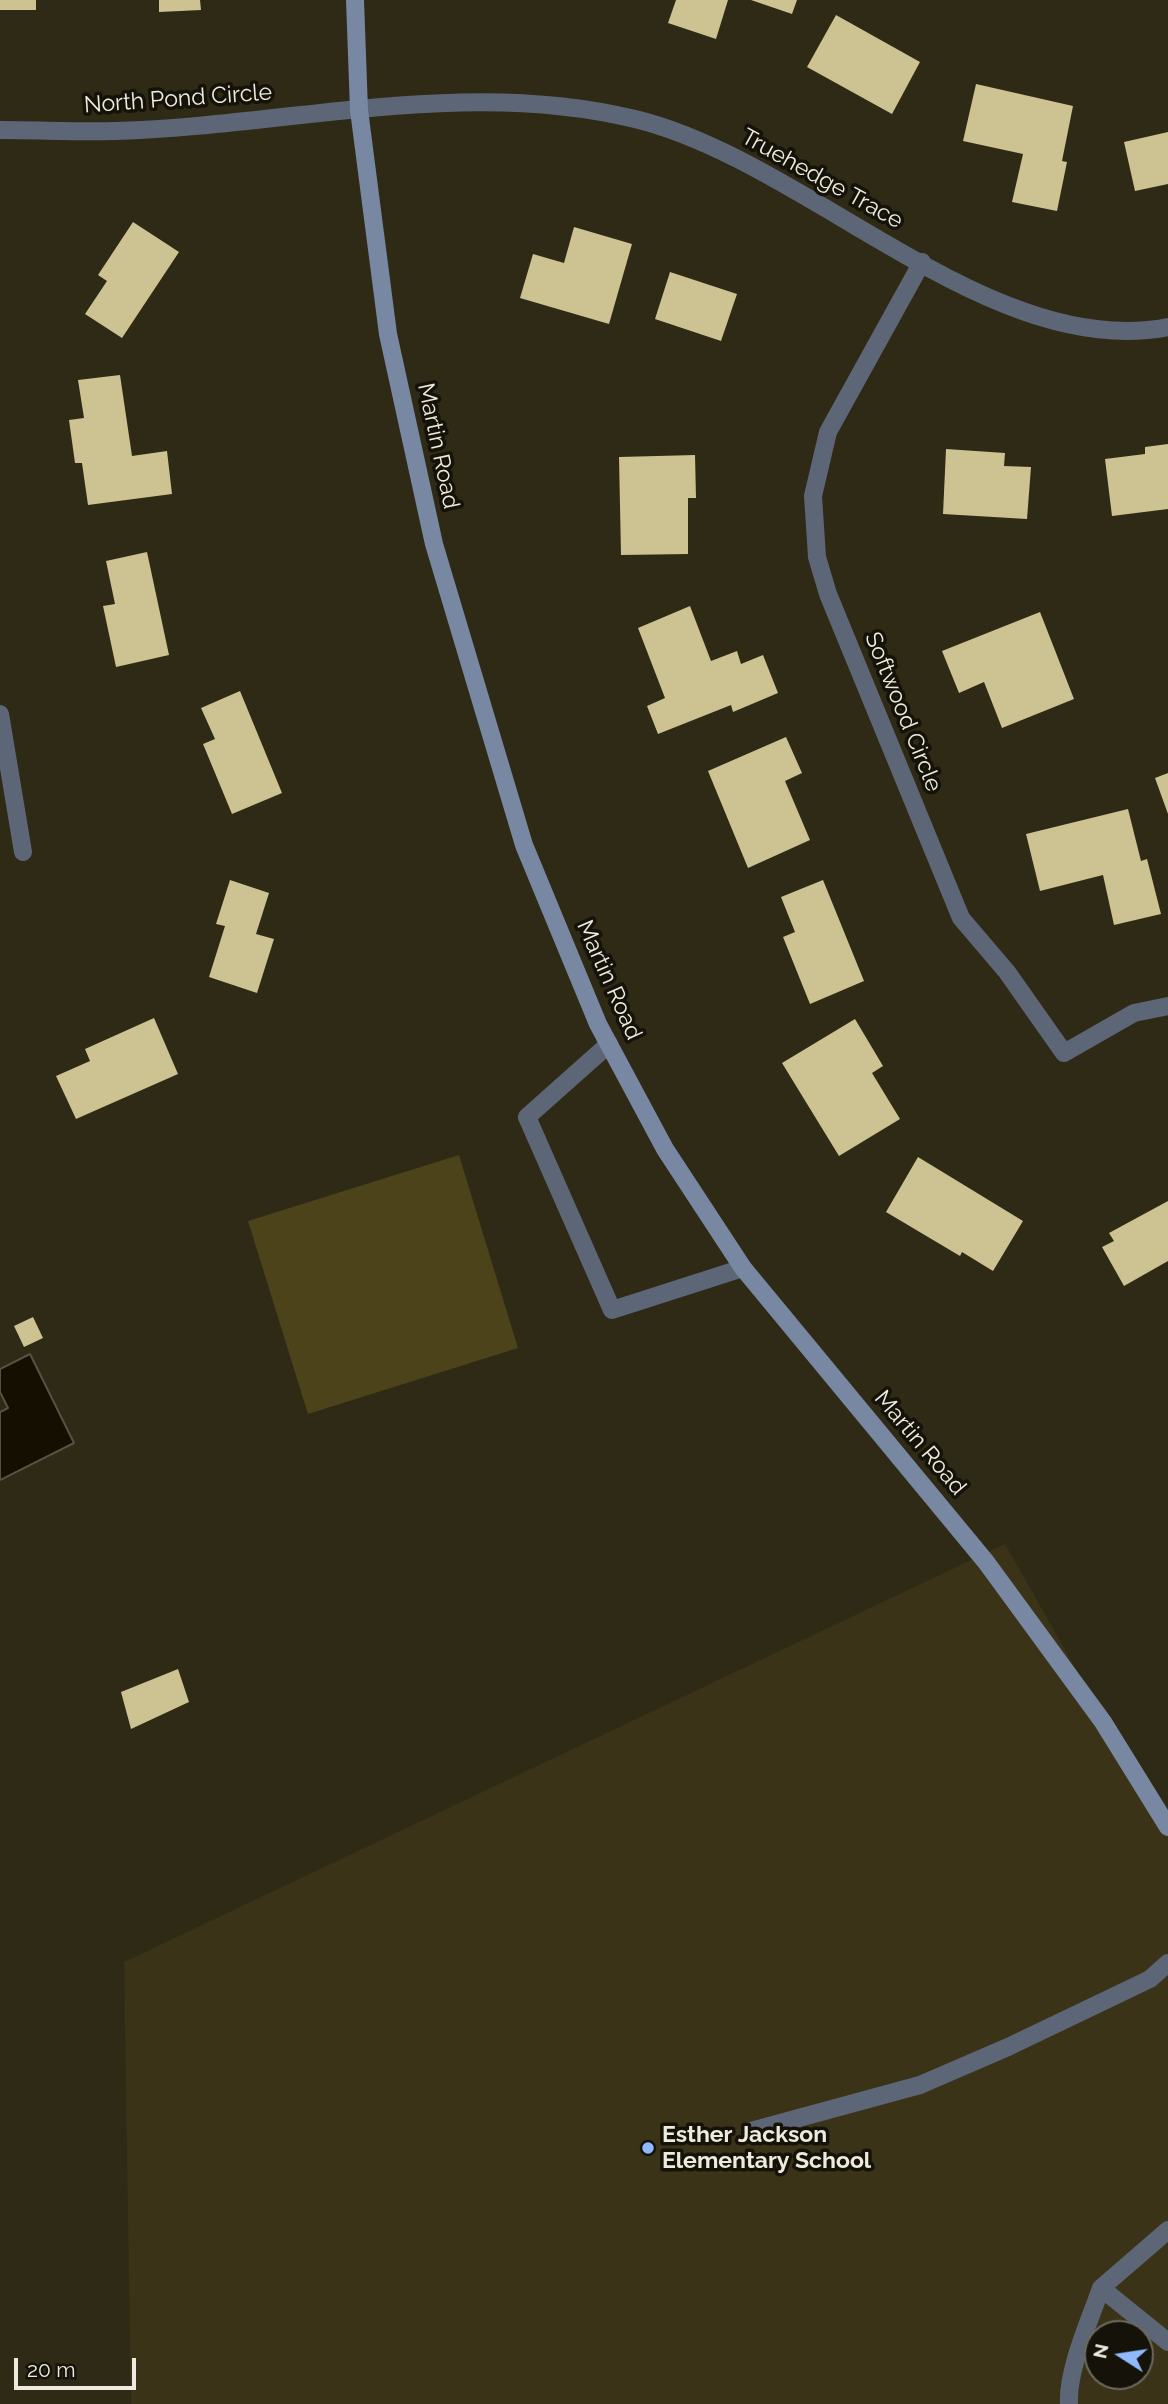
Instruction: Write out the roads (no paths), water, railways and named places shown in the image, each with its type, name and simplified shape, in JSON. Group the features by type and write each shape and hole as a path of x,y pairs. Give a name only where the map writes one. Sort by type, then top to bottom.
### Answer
{"street":[{"name":"Martin Road","path":"355,0 359,110 388,334 434,544 524,845 608,1044 665,1149 743,1268 986,1562 1103,1722 1168,1827"},
{"name":"Truehedge Trace","path":"359,110 511,100 636,119 744,160 985,298 1039,318 1106,330 1168,327"},
{"name":"North Pond Circle","path":"0,130 117,131 359,110"},
{"name":"Softwood Circle","path":"922,262 828,432 813,496 817,557 828,594 961,918 1007,972 1064,1053 1134,1013 1168,1006"},
{"path":"0,714 23,852"},
{"path":"608,1044 527,1117 612,1310 743,1268"},
{"path":"751,2131 920,2085 1008,2047 1150,1979 1168,1963"},
{"path":"1069,2404 1075,2370 1101,2288 1168,2230"},
{"path":"1101,2288 1168,2342"}],"place":[{"name":"Esther Jackson Elementary School","path":"648,2148"}]}
